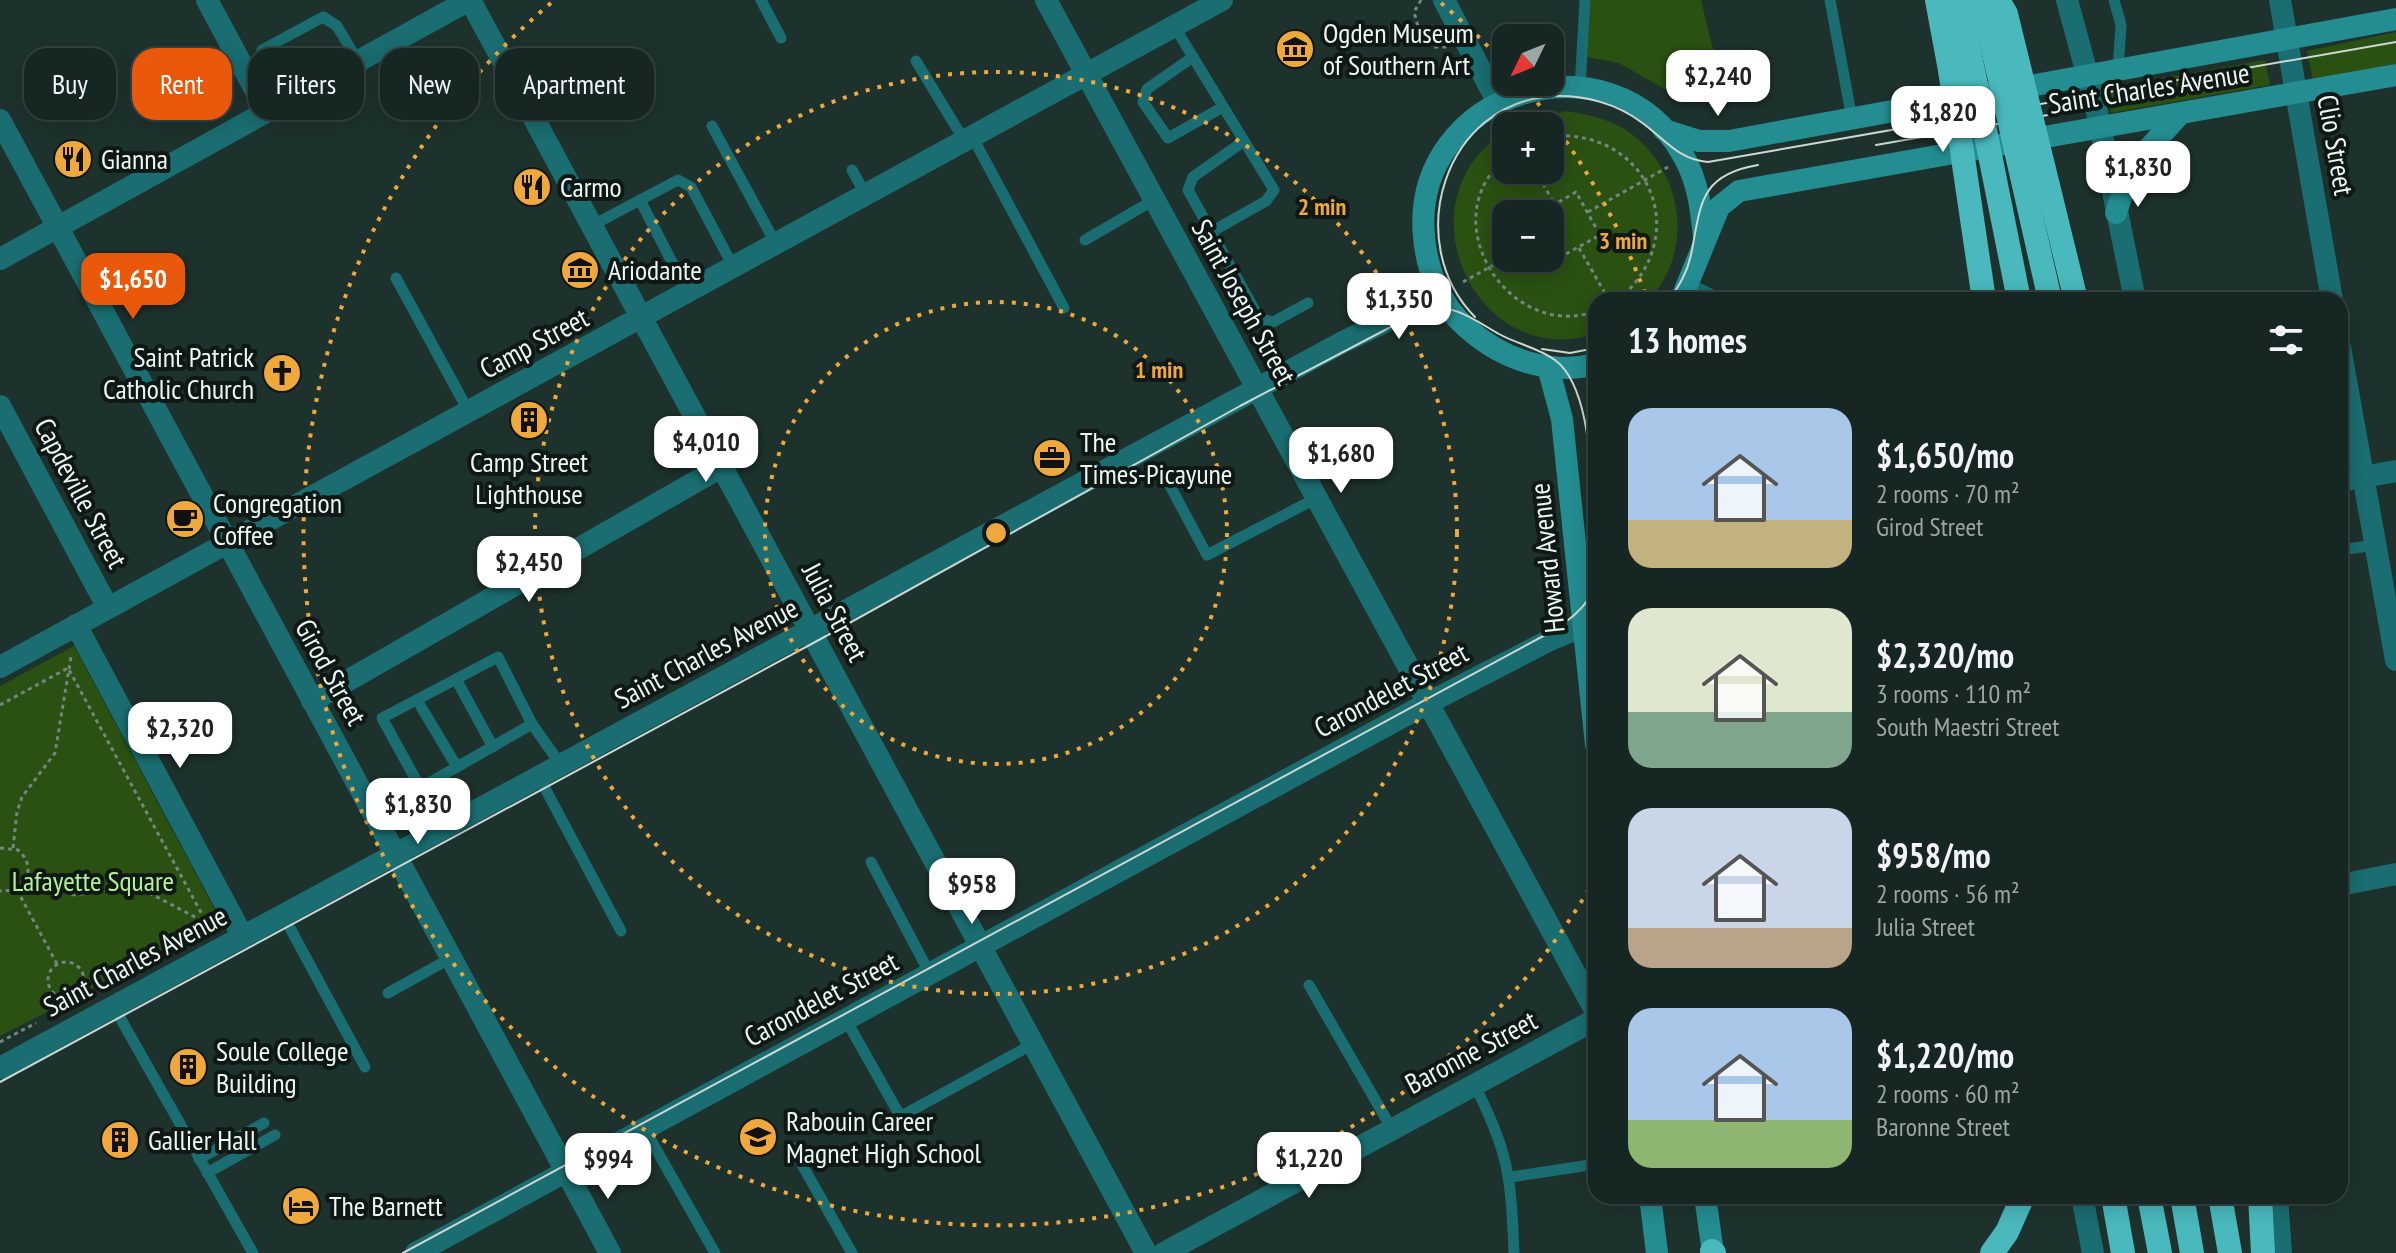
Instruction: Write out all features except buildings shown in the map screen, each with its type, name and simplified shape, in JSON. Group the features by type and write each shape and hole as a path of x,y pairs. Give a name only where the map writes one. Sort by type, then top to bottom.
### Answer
{"highway":[{"path":"1982,0 2048,292"},
{"path":"1998,0 2006,14 2074,292"},
{"path":"1940,2 1983,292"},
{"path":"1940,2 2017,292"},
{"path":"1992,1253 2007,1232 2019,1204"},
{"path":"2114,1204 2123,1253"},
{"path":"2151,1204 2160,1253"},
{"path":"2183,1204 2192,1253"},
{"path":"2221,1204 2230,1253"},
{"path":"2260,1204 2263,1253"}],"main road":[{"name":"Saint Charles Avenue","path":"1664,130 1699,141 1729,141 2396,19"},
{"name":"Saint Charles Avenue","path":"1685,292 1719,207 1739,191 2396,75"},
{"name":"Saint Charles Avenue","path":"1588,364 1548,367 1517,360 1489,346 1464,325 1444,300 1425,252 1423,227 1428,189 1442,154 1458,133 1497,101 1528,89 1580,88 1629,103 1664,130 1684,156 1694,178 1704,242"},
{"path":"2116,213 2130,169 2180,114"},
{"name":"Howard Avenue","path":"1548,367 1562,419 1588,608"},
{"path":"1651,1204 1657,1253"},
{"path":"1706,1204 1713,1252"}],"street":[{"path":"207,0 248,76"},
{"path":"364,58 469,0"},
{"name":"Julia Street","path":"469,0 1146,1253"},
{"name":"Saint Joseph Street","path":"1046,0 1588,997"},
{"name":"Camp Street","path":"0,667 1222,0"},
{"path":"1444,0 1497,101"},
{"path":"2067,0 2100,127 2133,292"},
{"name":"Clio Street","path":"2280,0 2331,292"},
{"path":"1940,2 1953,98 1992,292"},
{"name":"Girod Street","path":"0,120 610,1253"},
{"path":"0,259 248,120"},
{"name":"Saint Charles Avenue","path":"0,1068 1257,389 1416,307 1444,300"},
{"name":"Capdeville Street","path":"0,406 108,608"},
{"path":"2348,443 2351,479 2375,545 2396,660"},
{"path":"312,701 723,466"},
{"path":"2351,479 2396,471"},
{"name":"Carondelet Street","path":"416,1253 1428,703 1588,623"},
{"path":"76,625 243,937"},
{"path":"2348,883 2396,874"},
{"name":"Baronne Street","path":"1164,1253 1588,1023"},
{"path":"2084,1204 2093,1253"},
{"path":"2278,1204 2281,1253"}],"lane":[{"path":"761,0 781,38"},
{"path":"1580,88 1585,0"},
{"path":"1830,0 1852,119"},
{"path":"2114,0 2121,25 2118,70"},
{"path":"266,48 323,17 337,26 350,48"},
{"path":"1174,26 1274,190 1273,194 1211,232"},
{"path":"1193,57 1147,89 1143,102 1168,138 1223,107"},
{"path":"916,61 968,138 1064,308"},
{"path":"712,126 776,244"},
{"path":"1244,141 1189,183 1188,190 1259,318 1273,322 1308,303"},
{"path":"852,170 866,195"},
{"path":"591,226 678,180 691,187 734,268"},
{"path":"640,200 673,264"},
{"path":"1085,240 1154,200"},
{"path":"396,278 469,412"},
{"path":"1168,482 1207,555 1317,498"},
{"path":"2348,549 2375,545"},
{"path":"443,829 382,718 498,657 532,724 561,765"},
{"path":"456,679 493,747"},
{"path":"417,700 457,767"},
{"path":"422,787 532,724"},
{"path":"539,777 621,931"},
{"path":"871,862 930,974"},
{"path":"283,915 365,1067"},
{"path":"388,993 451,958"},
{"path":"1309,985 1392,1129"},
{"path":"114,1007 253,1253"},
{"path":"846,1020 899,1114 905,1114 1033,1044"},
{"path":"1474,1084 1497,1129 1511,1177 1514,1253"},
{"path":"199,1159 264,1123"},
{"path":"644,1128 715,1253"},
{"path":"207,1173 275,1135"},
{"path":"792,1147 852,1253"},
{"path":"1511,1177 1588,1165"}],"path":[{"path":"1421,0 1414,12 1419,30 1433,47 1447,47"},
{"path":"1410,35 1419,30"},
{"path":"1564,136 1583,136 1613,147 1637,167 1653,195 1658,226 1653,257 1637,284 1628,292"},
{"path":"1588,212 1668,167"},
{"path":"1492,177 1484,188 1476,215 1478,244 1487,268 1506,293 1530,308 1557,316 1588,312"},
{"path":"1563,200 1576,192 1600,235 1564,255"},
{"path":"1578,247 1604,292"},
{"path":"1463,282 1492,265"},
{"path":"13,848 22,797 55,753 71,656"},
{"path":"0,705 68,668"},
{"path":"68,668 211,926 210,933"},
{"path":"0,848 13,848 28,862 28,875 17,890"},
{"path":"28,875 52,889 75,895 136,886 218,928"},
{"path":"0,891 17,890"},
{"path":"17,890 57,964"},
{"path":"71,963 82,971 84,985 75,996 61,997 51,988 49,975 57,964 71,963"},
{"path":"75,996 78,1001"},
{"path":"0,1042 39,1021"}],"green space":[{"path":"1590,0 1701,0 1712,46 1719,55 1703,57 1670,92 1619,63 1587,57"},
{"path":"2396,32 2396,64 2313,80 2307,51"},
{"path":"2265,60 2270,85 2111,113 2106,88"},
{"path":"1565,111 1590,116 1622,127 1647,148 1671,189 1677,235 1673,258 1664,280 1655,292 1588,292 1588,335 1553,339 1515,328 1485,304 1464,272 1454,235 1457,197 1474,161 1492,144 1492,184 1564,184 1562,112"},
{"name":"Lafayette Square","path":"74,646 222,923 0,1036 0,686"}],"tram line":[{"path":"1475,317 1453,286 1441,252 1439,215 1446,180 1461,148 1485,122 1517,104 1555,96 1600,102 1632,116 1680,153 1708,162 2396,42"},
{"path":"1876,145 2065,112"},
{"path":"1674,292 1687,268 1706,195 1724,176 1758,165"},
{"path":"0,1082 817,641 1240,406 1425,309 1446,309 1464,314 1555,360 1577,392 1588,439"},
{"path":"1542,349 1570,353 1588,350"},
{"path":"403,1253 1547,634 1576,614 1588,599"}],"place":[{"name":"Ogden Museum of Southern Art","path":"1295,49"},
{"name":"Gianna","path":"73,159"},
{"name":"Carmo","path":"532,187"},
{"name":"Ariodante","path":"580,270"},
{"name":"Saint Patrick Catholic Church","path":"282,373"},
{"name":"Camp Street Lighthouse","path":"529,420"},
{"name":"The Times-Picayune","path":"1052,458"},
{"name":"Congregation Coffee","path":"185,519"},
{"name":"Soule College Building","path":"188,1067"},
{"name":"Rabouin Career Magnet High School","path":"758,1137"},
{"name":"Gallier Hall","path":"120,1140"},
{"name":"The Barnett","path":"301,1206"}]}
